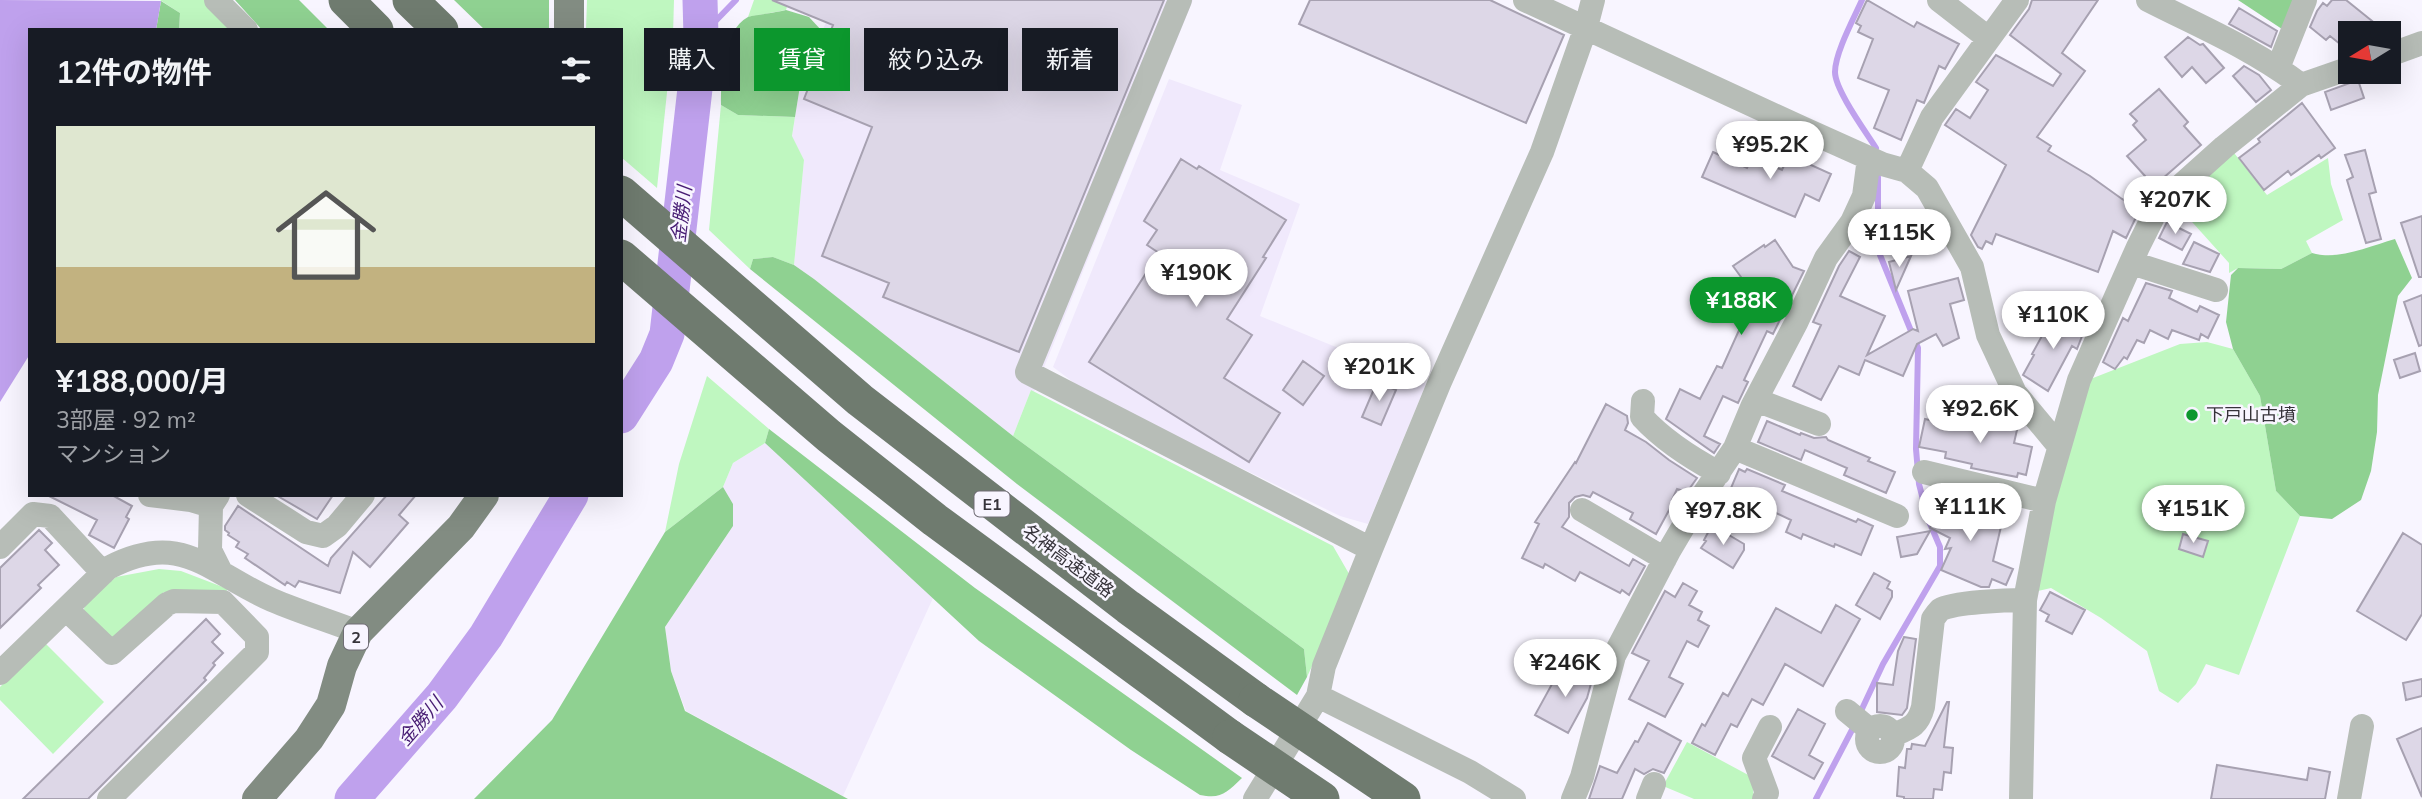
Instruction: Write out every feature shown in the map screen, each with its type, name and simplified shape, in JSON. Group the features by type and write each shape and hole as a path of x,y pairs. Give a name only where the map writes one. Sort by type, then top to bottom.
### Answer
{"highway":[{"path":"346,0 374,28"},
{"path":"410,0 439,28"},
{"name":"名神高速道路","path":"623,195 860,400 966,484 1128,607 1256,699 1403,799"},
{"name":"E1","path":"623,259 829,436 935,520 1230,737 1322,799"}],"main road":[{"path":"569,0 569,28"},
{"name":"2","path":"257,799 309,739 331,705 342,666 358,632 461,527 483,497"}],"street":[{"path":"216,0 244,28"},
{"path":"1181,0 1027,372 1371,549"},
{"path":"1525,0 1868,158 1908,171 1927,188 1972,267 1988,335 2015,393 2059,446"},
{"path":"1255,799 1318,696 1324,666 1444,371 1542,152 1593,0"},
{"path":"1939,0 1988,38"},
{"path":"1908,171 1933,117 2017,0"},
{"path":"2148,0 2228,38 2301,85"},
{"path":"2278,68 2305,0"},
{"path":"2401,51 2422,43"},
{"path":"2021,799 2025,600 2044,500 2079,380 2154,215 2176,190 2224,147 2301,85 2338,72"},
{"path":"1573,799 1582,777 1614,656 1665,559 1735,449 1756,400 1826,258 1852,222 1864,196 1868,158"},
{"path":"2132,263 2216,290"},
{"path":"1756,400 1819,424"},
{"path":"1643,401 1642,417 1652,428 1691,458 1719,473"},
{"path":"1735,449 1897,516"},
{"path":"1924,472 2044,500"},
{"path":"166,497 215,501 210,550 221,572"},
{"path":"251,497 306,533 323,536 337,526 361,497"},
{"path":"1582,510 1665,559"},
{"path":"0,547 33,514 50,516 103,573"},
{"path":"0,674 103,573 124,560 166,551 191,556 271,600 358,632"},
{"path":"1847,711 1881,732 1910,728 1920,719 1923,707 1933,619 1939,611 1950,607 2025,600"},
{"path":"65,609 112,653 167,604 174,601 223,602 257,637 257,652 109,799"},
{"path":"1318,696 1470,772 1514,799"},
{"path":"2349,799 2362,726"},
{"path":"1764,799 1767,793 1754,758 1770,727"}],"shaded area":[{"path":"0,0 161,1 156,28 28,28 28,357 0,402"},
{"path":"835,0 1193,0 1034,392 1031,390 1013,436 794,265 804,160 792,137 799,91 850,91 850,28 824,28"},
{"path":"1169,79 1242,105 1220,170 1300,204 1260,316 1426,384 1368,524 1340,516 1089,394 1053,367"},
{"path":"765,443 933,598 843,796 686,711 671,671 665,627 733,526 733,504 723,487 733,463"}],"green space":[{"path":"160,0 204,0 228,28 179,28 180,13"},
{"path":"235,0 299,0 327,28 260,28"},
{"path":"454,0 549,0 549,28 483,28"},
{"path":"587,0 674,0 673,28 644,28 644,91 667,91 657,188 623,159 623,28 586,28"},
{"path":"754,0 789,0 786,10 748,17"},
{"path":"2238,0 2298,0 2285,31"},
{"path":"161,1 180,13 179,28 156,28"},
{"path":"786,10 809,17 819,28 754,28 754,91 799,91 795,117 738,115 721,105 722,91 740,91 740,28 736,28 748,17"},
{"path":"721,105 738,115 795,117 792,136 804,160 794,265 773,257 753,259 750,269 709,230"},
{"path":"2231,149 2267,195 2328,158 2331,184 2343,220 2306,241 2312,253 2281,269 2238,268 2229,273 2229,263 2175,203"},
{"path":"2395,239 2412,278 2398,296 2378,395 2377,432 2371,471 2361,500 2332,519 2300,516 2276,491 2260,396 2233,349 2226,322 2231,275 2238,268 2281,269 2312,253 2343,254"},
{"path":"773,257 794,265 814,279 1013,436 1304,649 1307,677 1297,695 1017,484 750,269 753,259"},
{"path":"2207,342 2233,349 2260,396 2276,491 2300,516 2239,675 2206,664 2196,684 2178,703 2159,691 2147,651 2101,618 2051,588 2038,591 2034,573 2088,380 2180,344"},
{"path":"707,376 769,429 765,443 733,463 723,487 665,532 679,464"},
{"path":"1031,390 1333,546 1352,579 1307,677 1304,649 1013,436"},
{"path":"769,429 975,588 1242,778 1223,794 1200,795 1131,750 979,641 765,443"},
{"path":"723,487 733,504 733,526 665,627 671,671 685,711 848,799 474,799 552,720 665,532"},
{"path":"159,569 181,571 228,589 225,593 164,592 116,639 104,638 83,617 85,602 116,577"},
{"path":"44,642 104,702 53,754 0,700 0,687"},
{"path":"1687,742 1752,777 1754,799 1694,799 1663,786"}],"building":[{"path":"772,0 1164,0 1019,352 883,297 889,283 822,256 872,127 804,99 807,91 850,91 850,28 832,28 833,25"},
{"path":"1310,0 1490,0 1564,35 1526,123 1299,24"},
{"path":"1867,0 1914,27 1917,22 1959,44 1945,69 1939,66 1924,103 1917,100 1901,140 1874,128 1889,90 1858,78 1873,39 1858,32 1861,26 1856,23"},
{"path":"2032,0 2098,0 2062,53 2085,71 2037,137 2051,146 2048,151 2090,176 2139,211 2126,238 2113,231 2098,272 1996,234 1992,244 1986,241 1982,249 1971,235 2006,165 1945,125 1956,109 1970,118 1988,90 1976,82 1996,55 2053,86 2061,74 2010,35 2029,9"},
{"path":"2332,0 2346,0 2372,21 2338,21 2338,42 2330,36 2326,40 2310,27 2323,3 2327,6"},
{"path":"2239,8 2277,31 2271,47 2229,24"},
{"path":"2188,37 2200,45 2203,44 2224,68 2206,83 2192,67 2182,77 2165,57"},
{"path":"2244,66 2259,75 2271,90 2256,102 2233,76"},
{"path":"2347,84 2359,84 2364,98 2331,110 2325,92"},
{"path":"2159,89 2188,122 2184,126 2201,145 2154,186 2127,156 2146,140 2133,125 2137,121 2130,114"},
{"path":"2302,103 2335,148 2321,158 2319,155 2291,175 2288,171 2264,190 2239,158"},
{"path":"2365,150 2376,192 2369,194 2381,239 2366,243 2347,180 2353,177 2345,155"},
{"path":"1713,152 1747,168 1751,160 1763,166 1765,162 1782,170 1789,155 1831,174 1819,201 1805,194 1795,217 1702,177"},
{"path":"1181,159 1197,169 1199,166 1286,220 1263,257 1266,258 1227,319 1252,335 1224,378 1280,413 1249,462 1089,362 1159,253 1147,245 1157,230 1144,221"},
{"path":"2422,216 2422,277 2419,277 2401,223"},
{"path":"2167,222 2191,234 2182,250 2159,238"},
{"path":"1775,240 1793,267 1804,271 1773,334 1767,331 1744,380 1748,382 1738,403 1723,396 1704,436 1720,444 1714,453 1666,419 1680,389 1700,399 1717,366 1722,368 1745,317 1727,309 1741,277 1733,266"},
{"path":"2194,242 2219,254 2210,272 2183,264"},
{"path":"1849,251 1860,257 1840,296 1885,316 1867,355 1913,329 1918,331 1908,291 1958,278 1964,300 1950,304 1959,338 1943,346 1936,334 1917,344 1903,376 1865,360 1859,375 1839,366 1821,400 1793,386 1821,325 1813,322 1839,266"},
{"path":"1911,256 1896,290 1889,262"},
{"path":"2146,283 2172,291 2169,298 2197,312 2200,306 2219,315 2208,338 2201,334 2199,340 2172,330 2168,339 2150,330 2144,343 2137,340 2127,359 2124,357 2115,369 2103,362 2123,318 2128,321"},
{"path":"2422,295 2422,345 2419,346 2404,302"},
{"path":"2054,314 2084,331 2077,349 2072,346 2048,391 2023,375"},
{"path":"2415,353 2420,371 2400,378 2394,360"},
{"path":"1303,361 1324,376 1303,405 1283,390"},
{"path":"1377,382 1396,390 1381,425 1362,417"},
{"path":"1606,404 1627,416 1625,430 1697,478 1687,492 1677,489 1672,500 1674,501 1656,534 1630,519 1633,513 1593,492 1590,497 1575,497 1569,503 1569,517 1562,527 1629,566 1633,559 1645,566 1629,595 1580,572 1575,581 1545,564 1543,568 1522,558 1539,524 1535,522 1576,463"},
{"path":"1993,414 2019,421 2014,443 2032,447 2026,475 2018,473 2017,477 1971,468 1972,464 1945,458 1946,452 1919,447 1925,419 1983,432 1985,422 1991,423"},
{"path":"1767,421 1800,435 1826,437 1870,458 1868,461 1895,472 1886,493 1844,475 1847,468 1805,450 1801,460 1758,442"},
{"path":"1739,469 1745,472 1747,469 1785,485 1782,491 1856,522 1858,519 1873,526 1861,555 1803,534 1801,539 1786,532 1791,520 1731,488"},
{"path":"1938,492 1957,497 1955,508 2003,518 1993,561 2013,569 2006,585 1992,579 1989,587 1981,587 1941,570 1951,548 1945,549 1950,538 1930,528"},
{"path":"51,497 116,497 132,506 126,517 129,519 114,548 89,535 97,520"},
{"path":"279,497 332,497 317,519"},
{"path":"385,497 414,497 399,515 408,523 370,567 353,552 340,593 299,581 295,587 287,582 285,585 245,558 248,554 236,547 239,542 228,535 225,526 238,506 328,566 331,558"},
{"path":"1712,525 1744,544 1744,550 1733,568 1701,548"},
{"path":"39,530 52,543 45,550 59,565 38,585 41,588 0,628 0,568"},
{"path":"1930,531 1917,554 1901,557 1897,537"},
{"path":"2403,533 2422,545 2422,614 2406,640 2357,611"},
{"path":"2183,534 2208,541 2203,557 2179,549"},
{"path":"1874,573 1890,582 1887,588 1892,591 1892,597 1880,619 1856,605"},
{"path":"1683,583 1697,591 1689,605 1702,612 1698,620 1709,626 1698,647 1687,641 1669,677 1683,684 1665,717 1629,699 1649,661 1632,653 1665,591 1675,597"},
{"path":"2050,592 2085,610 2072,634 2046,621 2049,615 2040,610"},
{"path":"1836,605 1860,619 1823,686 1785,664 1763,705 1752,699 1737,727 1731,724 1715,755 1692,743 1723,693 1728,696 1776,608 1821,633"},
{"path":"206,619 220,634 212,642 223,653 213,663 215,665 204,678 206,680 88,799 23,799"},
{"path":"1904,637 1916,639 1907,708 1902,715 1877,712 1877,683 1893,685 1898,651"},
{"path":"1563,664 1592,680 1587,698 1568,733 1535,715"},
{"path":"2422,679 2422,696 2406,700 2403,683"},
{"path":"1947,702 1944,747 1953,748 1951,773 1944,772 1942,790 1934,789 1933,799 1904,799 1897,796 1899,767 1905,768 1907,749 1911,749 1912,744 1925,746"},
{"path":"1798,709 1825,724 1809,755 1823,763 1814,779 1772,756"},
{"path":"1648,723 1681,741 1664,773 1653,769 1644,774 1635,769 1622,799 1589,799 1600,766 1617,773"},
{"path":"2422,728 2422,797 2397,739"},
{"path":"2217,765 2307,780 2309,768 2330,772 2325,799 2211,799"}],"waterway":[{"name":"金勝川","path":"623,413 656,361 667,334 701,36 700,0"},
{"path":"709,28 736,0"},
{"path":"1862,0 1841,46 1835,72 1845,100 1876,148"},
{"path":"1861,711 1883,664 1940,566 1940,547 1928,519 1919,484 1916,449 1918,348 1880,255 1878,177"},
{"name":"金勝川","path":"352,799 442,696 486,636 570,497"},
{"path":"1816,799 1853,728"}],"place":[{"name":"下戸山古墳","path":"2192,415"}]}
